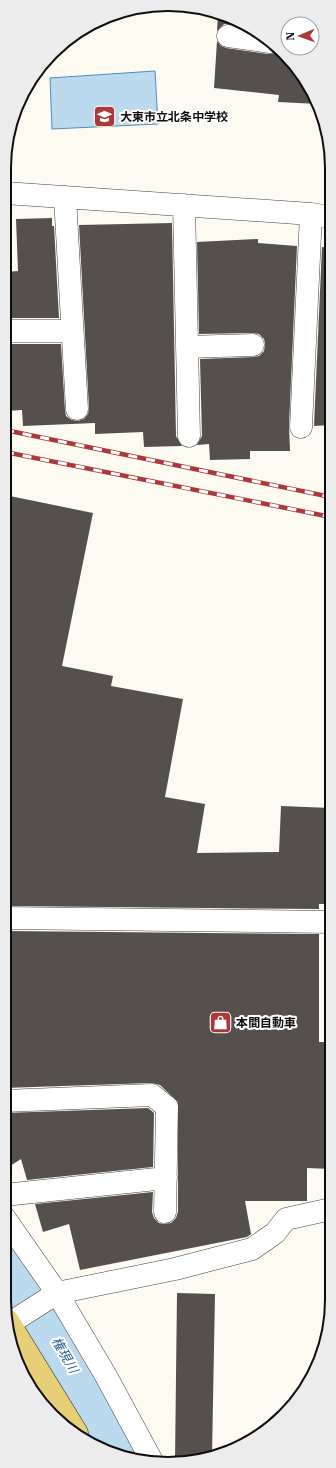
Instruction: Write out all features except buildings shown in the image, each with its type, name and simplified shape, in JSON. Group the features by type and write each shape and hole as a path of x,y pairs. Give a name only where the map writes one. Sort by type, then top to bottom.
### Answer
{"main road":[{"path":"13,1319 73,1426"}],"street":[{"path":"228,36 257,39"},
{"path":"11,193 321,216 301,426"},
{"path":"65,197 71,331 77,409"},
{"path":"184,205 189,436"},
{"path":"11,331 71,331"},
{"path":"187,347 253,345"},
{"path":"11,918 325,922"},
{"path":"11,1101 152,1095 167,1107 165,1212"},
{"path":"11,1194 166,1178"},
{"path":"13,1319 54,1295 175,1269 252,1249 275,1233 286,1219 325,1210"},
{"path":"11,1228 106,1376 149,1456"}],"water":[{"path":"155,71 158,124 52,129 50,78"}],"waterway":[{"name":"権現川","path":"11,1269 39,1311 121,1450"}],"railway":[{"path":"11,431 325,496"},
{"path":"11,453 325,516"}],"place":[{"name":"大東市立北条中学校","path":"105,116"},
{"name":"本間自動車","path":"221,1022"}]}
